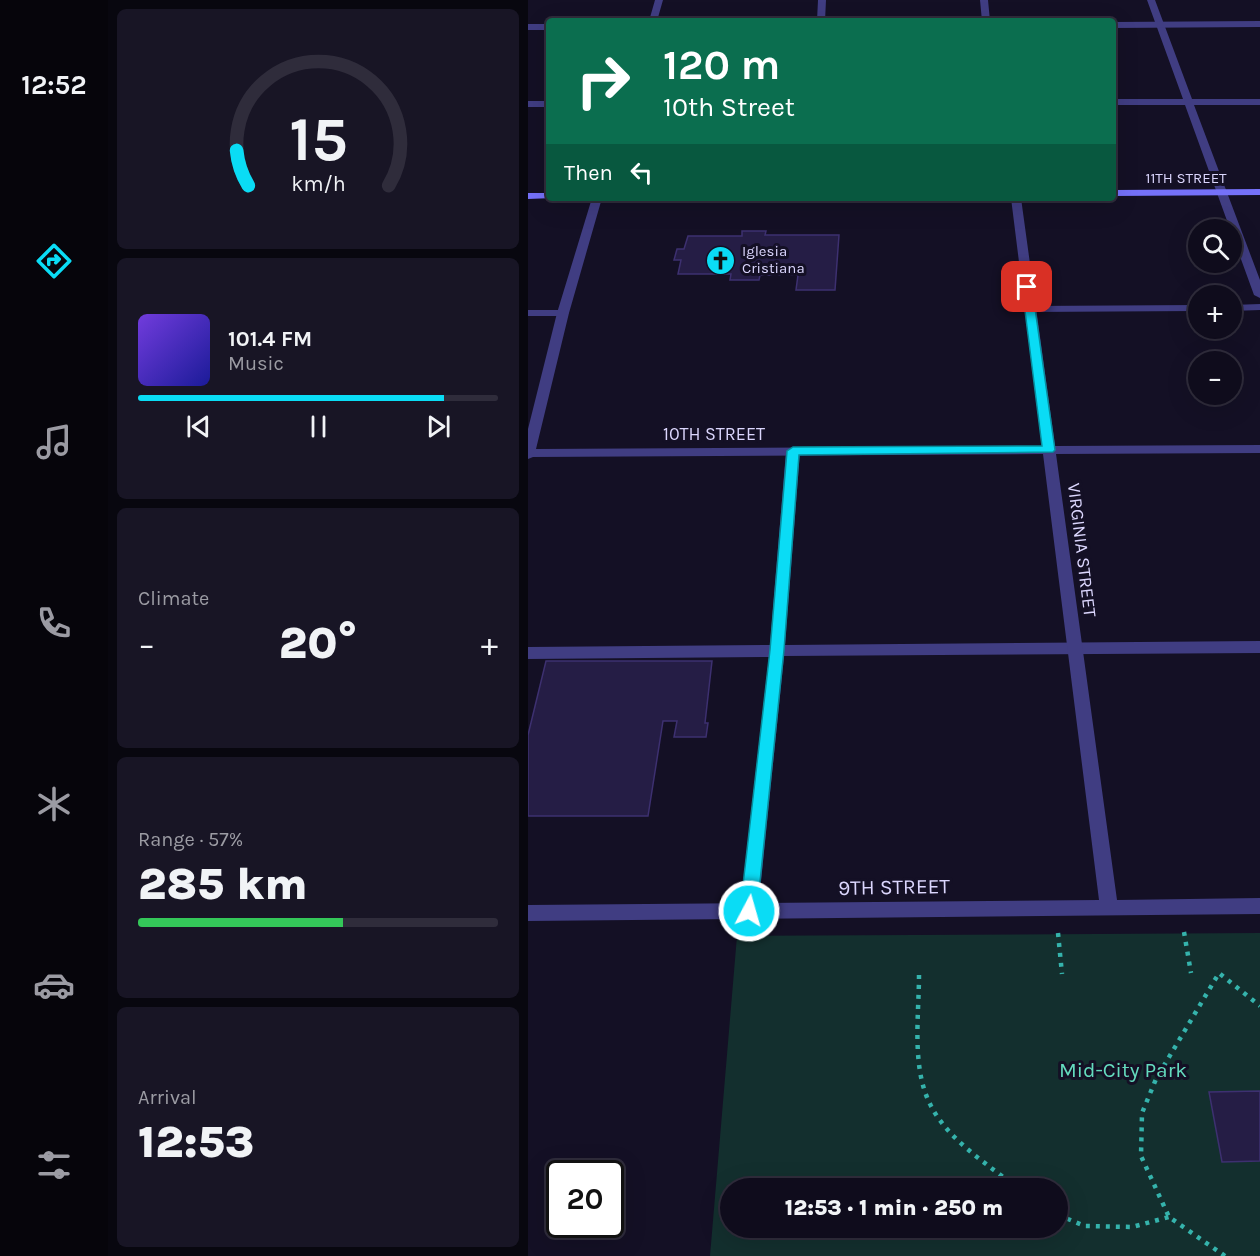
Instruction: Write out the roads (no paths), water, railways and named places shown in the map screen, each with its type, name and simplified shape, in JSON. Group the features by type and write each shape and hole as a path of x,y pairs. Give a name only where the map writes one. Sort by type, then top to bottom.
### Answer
{"main road":[{"name":"11TH STREET","path":"1116,193 1260,192"},
{"path":"528,196 546,196"}],"street":[{"path":"654,18 659,0"},
{"path":"821,18 822,0"},
{"path":"984,0 986,18"},
{"path":"1151,0 1260,295"},
{"path":"1116,25 1260,24"},
{"path":"528,27 546,27"},
{"path":"1116,102 1260,102"},
{"path":"528,104 546,104"},
{"path":"528,453 563,313 596,201"},
{"name":"VIRGINIA STREET","path":"1016,201 1109,908"},
{"path":"1242,308 1260,307"},
{"path":"1030,309 1188,308"},
{"path":"528,313 563,313"},
{"name":"10TH STREET","path":"528,453 1260,449"},
{"path":"749,911 777,650 793,451"},
{"path":"528,652 1260,646"},
{"name":"9TH STREET","path":"528,913 1260,906"}],"place":[{"name":"Iglesia Cristiana","path":"721,260"}],"park label":[{"name":"Mid-City Park","path":"1123,1070"}]}
